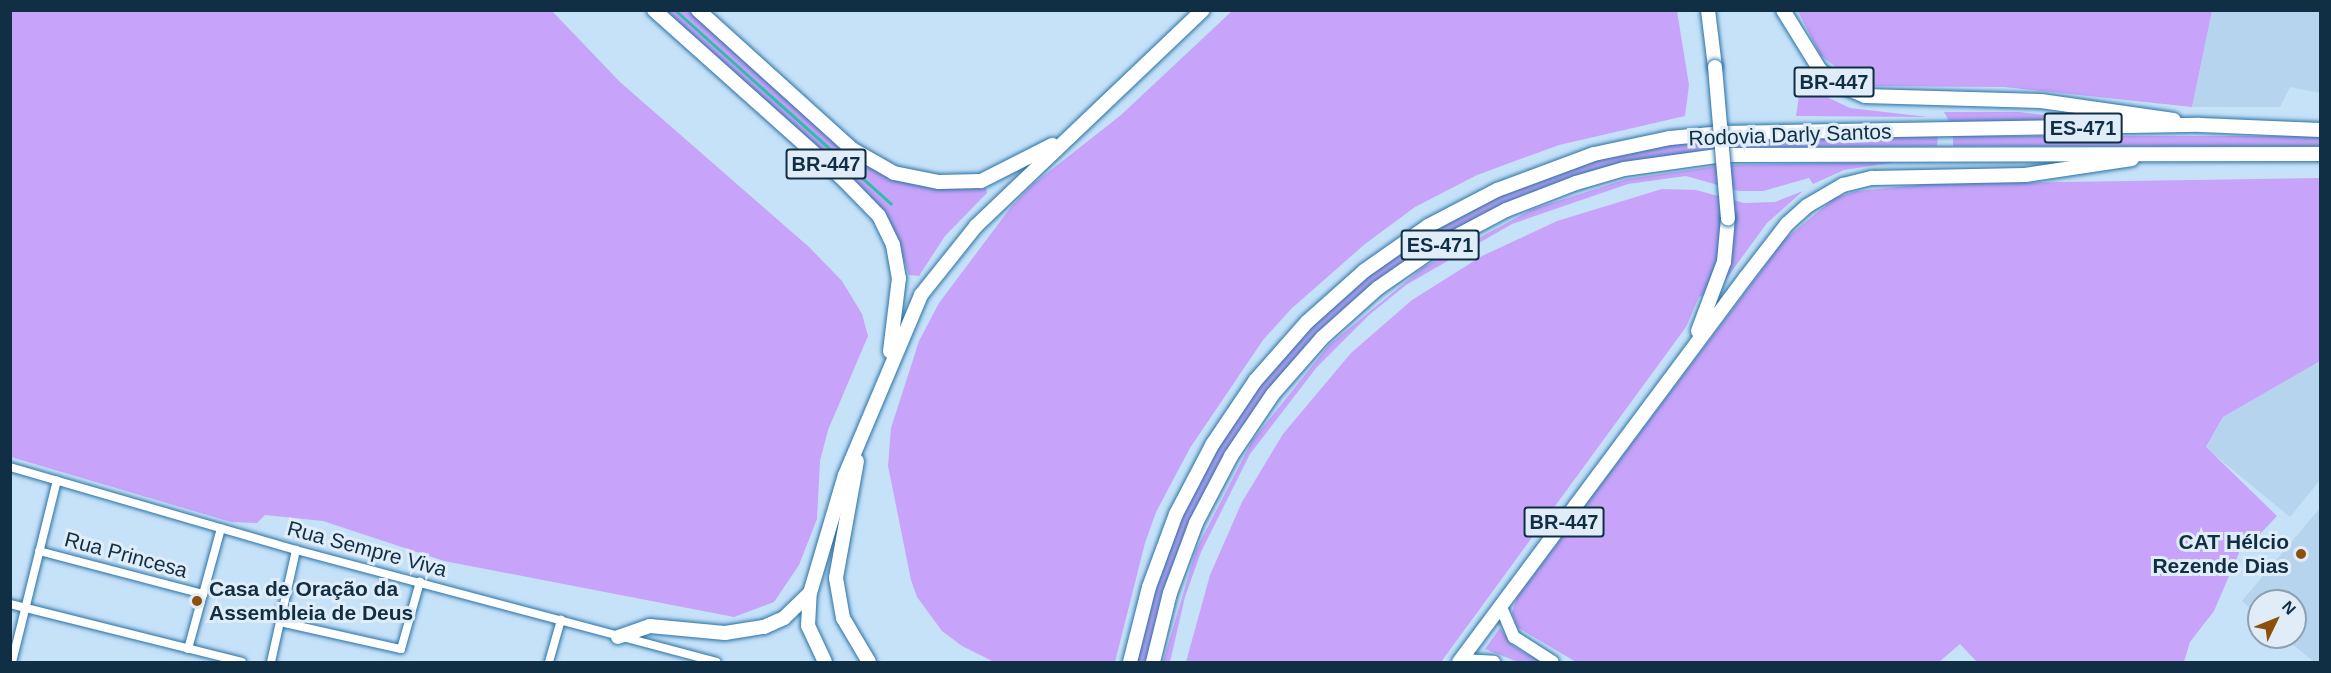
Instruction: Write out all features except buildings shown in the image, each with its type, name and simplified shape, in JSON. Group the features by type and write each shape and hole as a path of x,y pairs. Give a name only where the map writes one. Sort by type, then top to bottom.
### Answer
{"main road":[{"name":"BR-447","path":"654,10 841,177 879,216 893,245 899,278 887,368"},
{"name":"BR-447","path":"698,10 852,149 894,173 939,182 981,181 1067,136"},
{"name":"BR-447","path":"825,663 808,626 810,593 861,432 887,368 921,295 976,226 1067,136 1203,10"},
{"name":"BR-447","path":"1460,662 1666,384 1696,336 1712,298 1725,255 1728,218 1708,10"},
{"name":"BR-447","path":"1783,10 1813,62 1837,84 1875,99 2041,101 2200,125"},
{"name":"Rodovia Darly Santos","path":"1130,663 1149,587 1172,522 1199,468 1240,402 1289,341 1344,287 1406,240 1473,201 1528,176 1594,154 1696,135 2200,125 2320,130"},
{"name":"Rodovia Darly Santos","path":"1153,663 1170,593 1196,523 1230,456 1273,394 1322,338 1372,293 1419,259 1483,221 1584,180 1698,157 1798,152 2320,154"},
{"path":"1666,384 1787,224 1829,192 1872,177 2035,174 2158,153"},
{"name":"BR-447","path":"861,432 836,578 843,618 869,663"},
{"path":"618,637 650,626 725,633 764,627 784,618 810,593"}],"street":[{"name":"Rua Sempre Viva","path":"10,467 296,550 716,663"},
{"path":"12,663 57,480"},
{"path":"189,649 221,528"},
{"path":"271,663 296,550"},
{"name":"Rua Princesa","path":"39,551 203,594"},
{"path":"280,622 402,649 420,582"},
{"path":"10,604 242,663"},
{"path":"1501,607 1514,637 1553,663"},
{"path":"549,663 561,620"},
{"path":"1460,662 1494,663"}],"shaded area":[{"path":"11,10 552,11 620,82 809,247 842,281 862,314 868,336 828,430 820,461 817,519 799,565 774,602 734,617 444,561 323,521 265,515 257,523 231,522 11,457"},
{"path":"664,11 689,11 863,163 881,173 985,185 987,193 945,236 919,276 909,275 890,221 867,192"},
{"path":"1232,11 1677,11 1689,85 1685,116 1559,145 1477,175 1415,207 1365,244 1291,309 1263,340 1190,448 1156,512 1145,543 1115,662 994,662 962,646 942,631 917,597 911,580 888,466 891,428 919,341 939,303 1011,207 1032,185 1121,115"},
{"path":"1798,11 2212,11 2192,107 2004,87 1861,86 1820,55"},
{"path":"2212,11 2320,11 2320,93 2290,87 2280,107 2192,107"},
{"path":"1802,75 1829,98 1850,108 1928,117 1796,116"},
{"path":"1944,112 2019,112 2092,121 1949,121"},
{"path":"1938,136 1937,146 1723,148 1623,163 1526,194 1480,215 1415,253 1354,299 1317,333 1238,431 1190,520 1163,591 1146,662 1136,662 1155,589 1181,516 1217,448 1260,385 1311,327 1368,275 1431,231 1499,195 1596,160 1671,144 1722,139"},
{"path":"1953,136 2320,136 2320,146 1953,146"},
{"path":"1897,162 1844,170 1813,184 1809,178 1763,191 1739,191 1686,176 1628,184 1512,224 1406,285 1369,315 1317,367 1250,454 1201,552 1185,597 1170,662 1163,662 1196,550 1252,441 1329,345 1424,267 1533,209 1627,179 1724,165"},
{"path":"2320,178 2320,361 2223,417 2206,447 2277,516 2260,534 2245,539 2214,611 2190,642 2184,662 1977,662 1960,644 1939,662 1576,662 1517,627 1512,612 1517,597 1785,239 1835,198 1857,191 1928,184"},
{"path":"1662,189 1696,190 1744,203 1775,202 1803,191 1767,223 1721,286 1699,297 1686,327 1441,662 1186,662 1210,575 1242,502 1283,434 1351,353 1412,300 1482,256 1557,221"},
{"path":"2320,361 2320,480 2290,517 2206,448 2223,417"},
{"name":"CAT Hélcio Rezende Dias","path":"2320,508 2320,662 2314,662 2298,649 2307,649 2307,589 2252,589"},
{"name":"CAT Hélcio Rezende Dias","path":"2247,595 2247,605 2242,601"},
{"path":"1500,628 1513,646 1541,662 1518,662 1485,649"}],"waterway":[{"path":"675,10 891,204"}],"place":[{"name":"CAT Hélcio Rezende Dias","path":"2301,554"},
{"name":"Casa de Oração da Assembleia de Deus","path":"197,601"}]}
